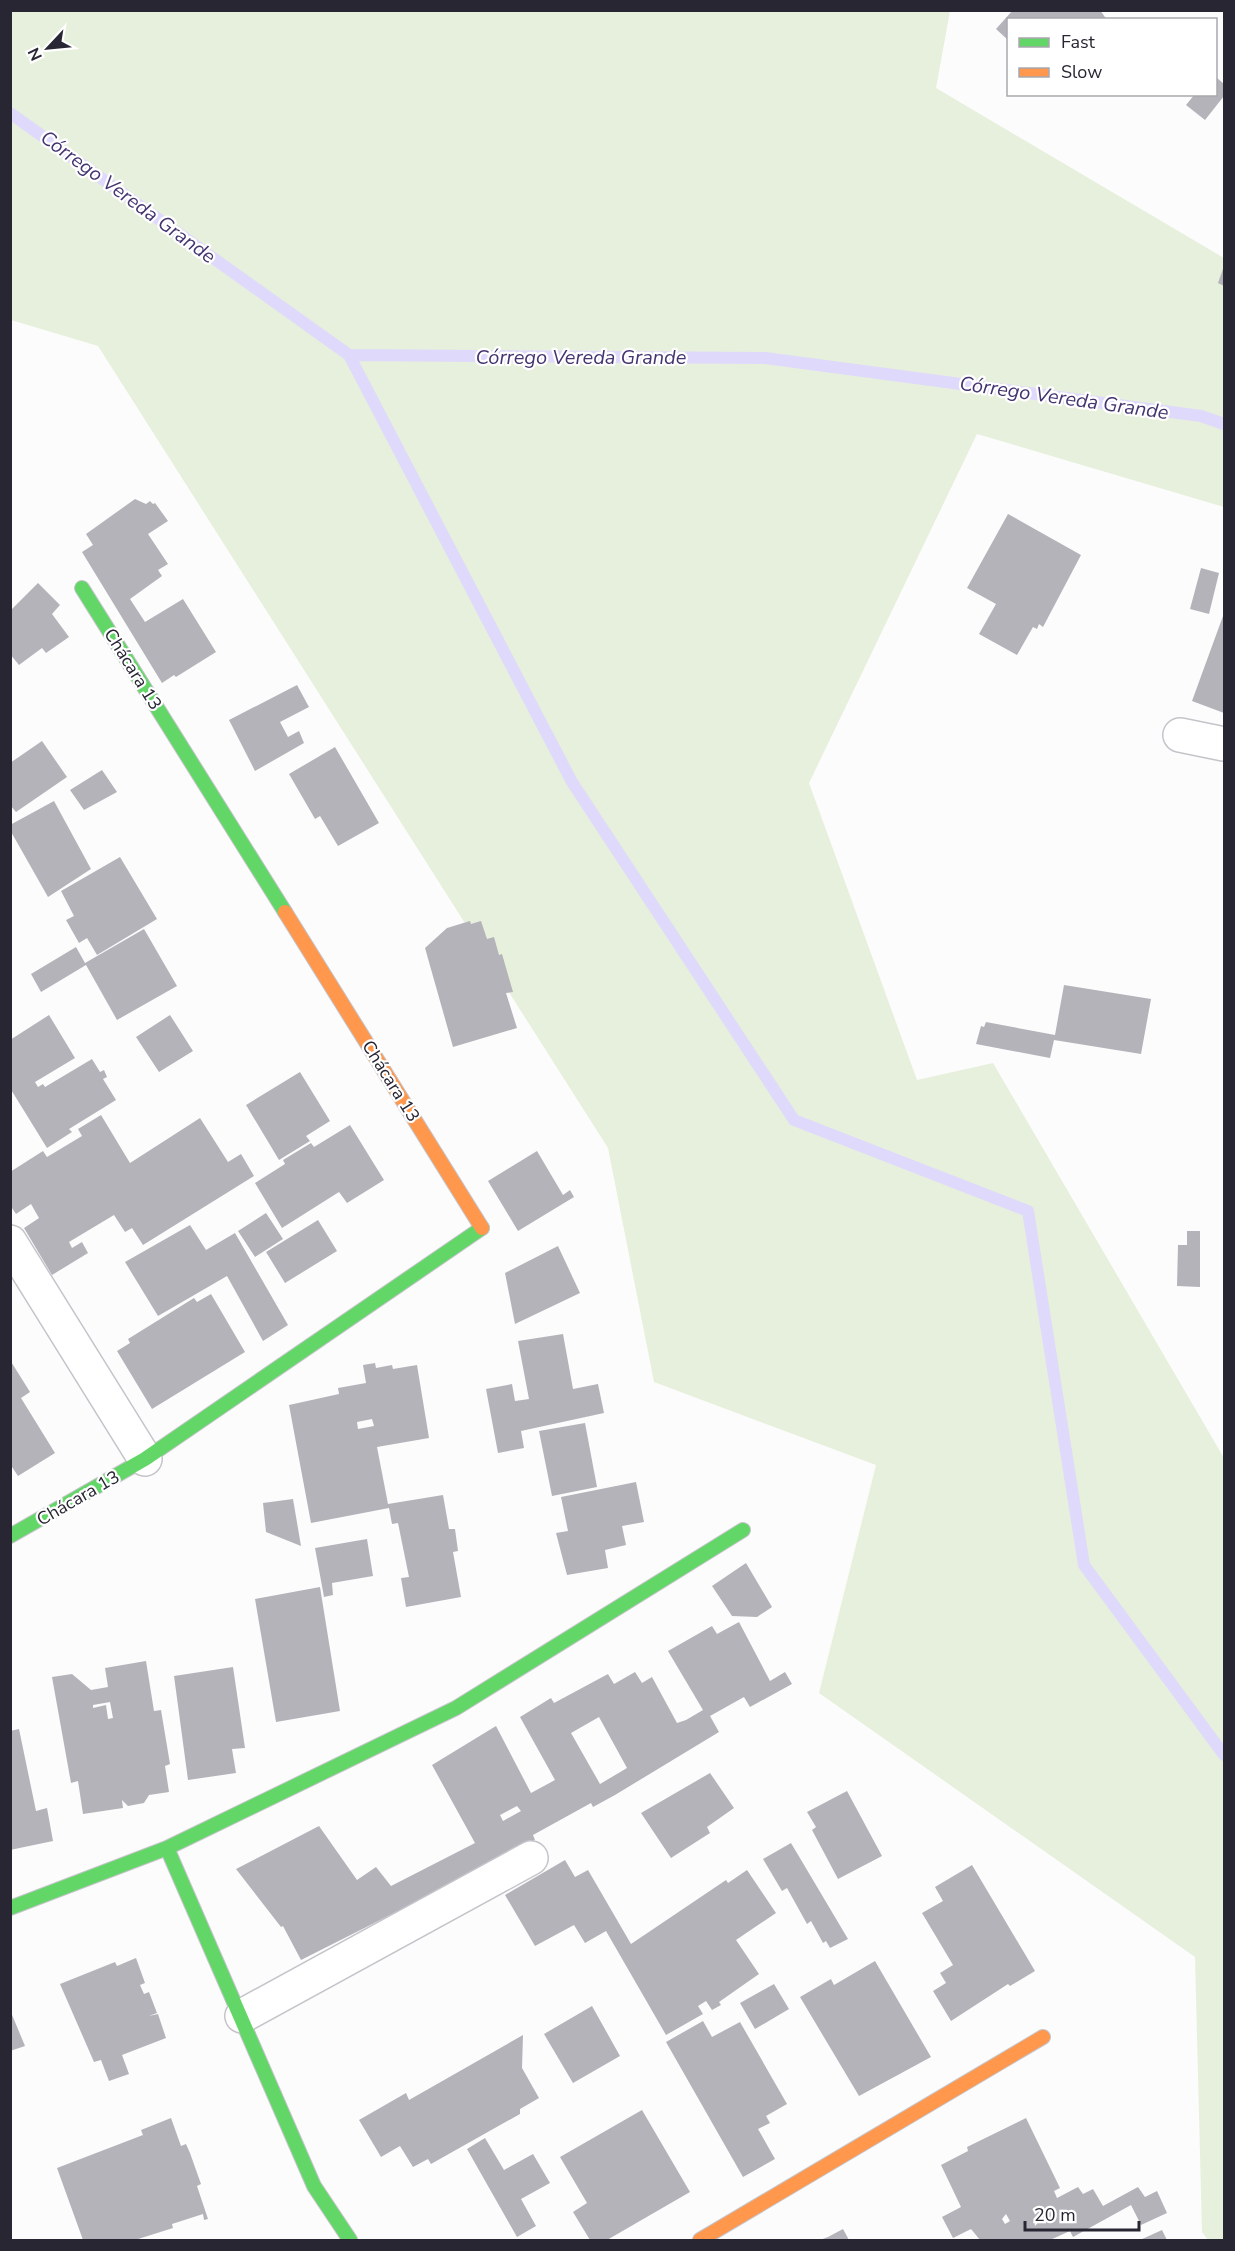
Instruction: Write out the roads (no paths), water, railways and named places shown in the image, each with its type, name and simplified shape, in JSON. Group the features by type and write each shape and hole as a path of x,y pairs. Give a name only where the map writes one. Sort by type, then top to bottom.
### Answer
{"street":[{"name":"Chácara 13","path":"10,1536 145,1459 483,1227 82,588"},
{"path":"1180,735 1224,744"},
{"path":"10,1242 145,1459"},
{"path":"10,1908 167,1848 456,1708 743,1530"},
{"path":"167,1848 314,2186 350,2241"},
{"path":"242,2016 531,1858"},
{"path":"700,2241 1043,2037"}],"waterway":[{"name":"Córrego Vereda Grande","path":"10,113 349,355 765,358 1201,416 1224,424"},
{"path":"349,355 572,782 794,1120 1028,1211 1084,1565 1224,1755"}]}
